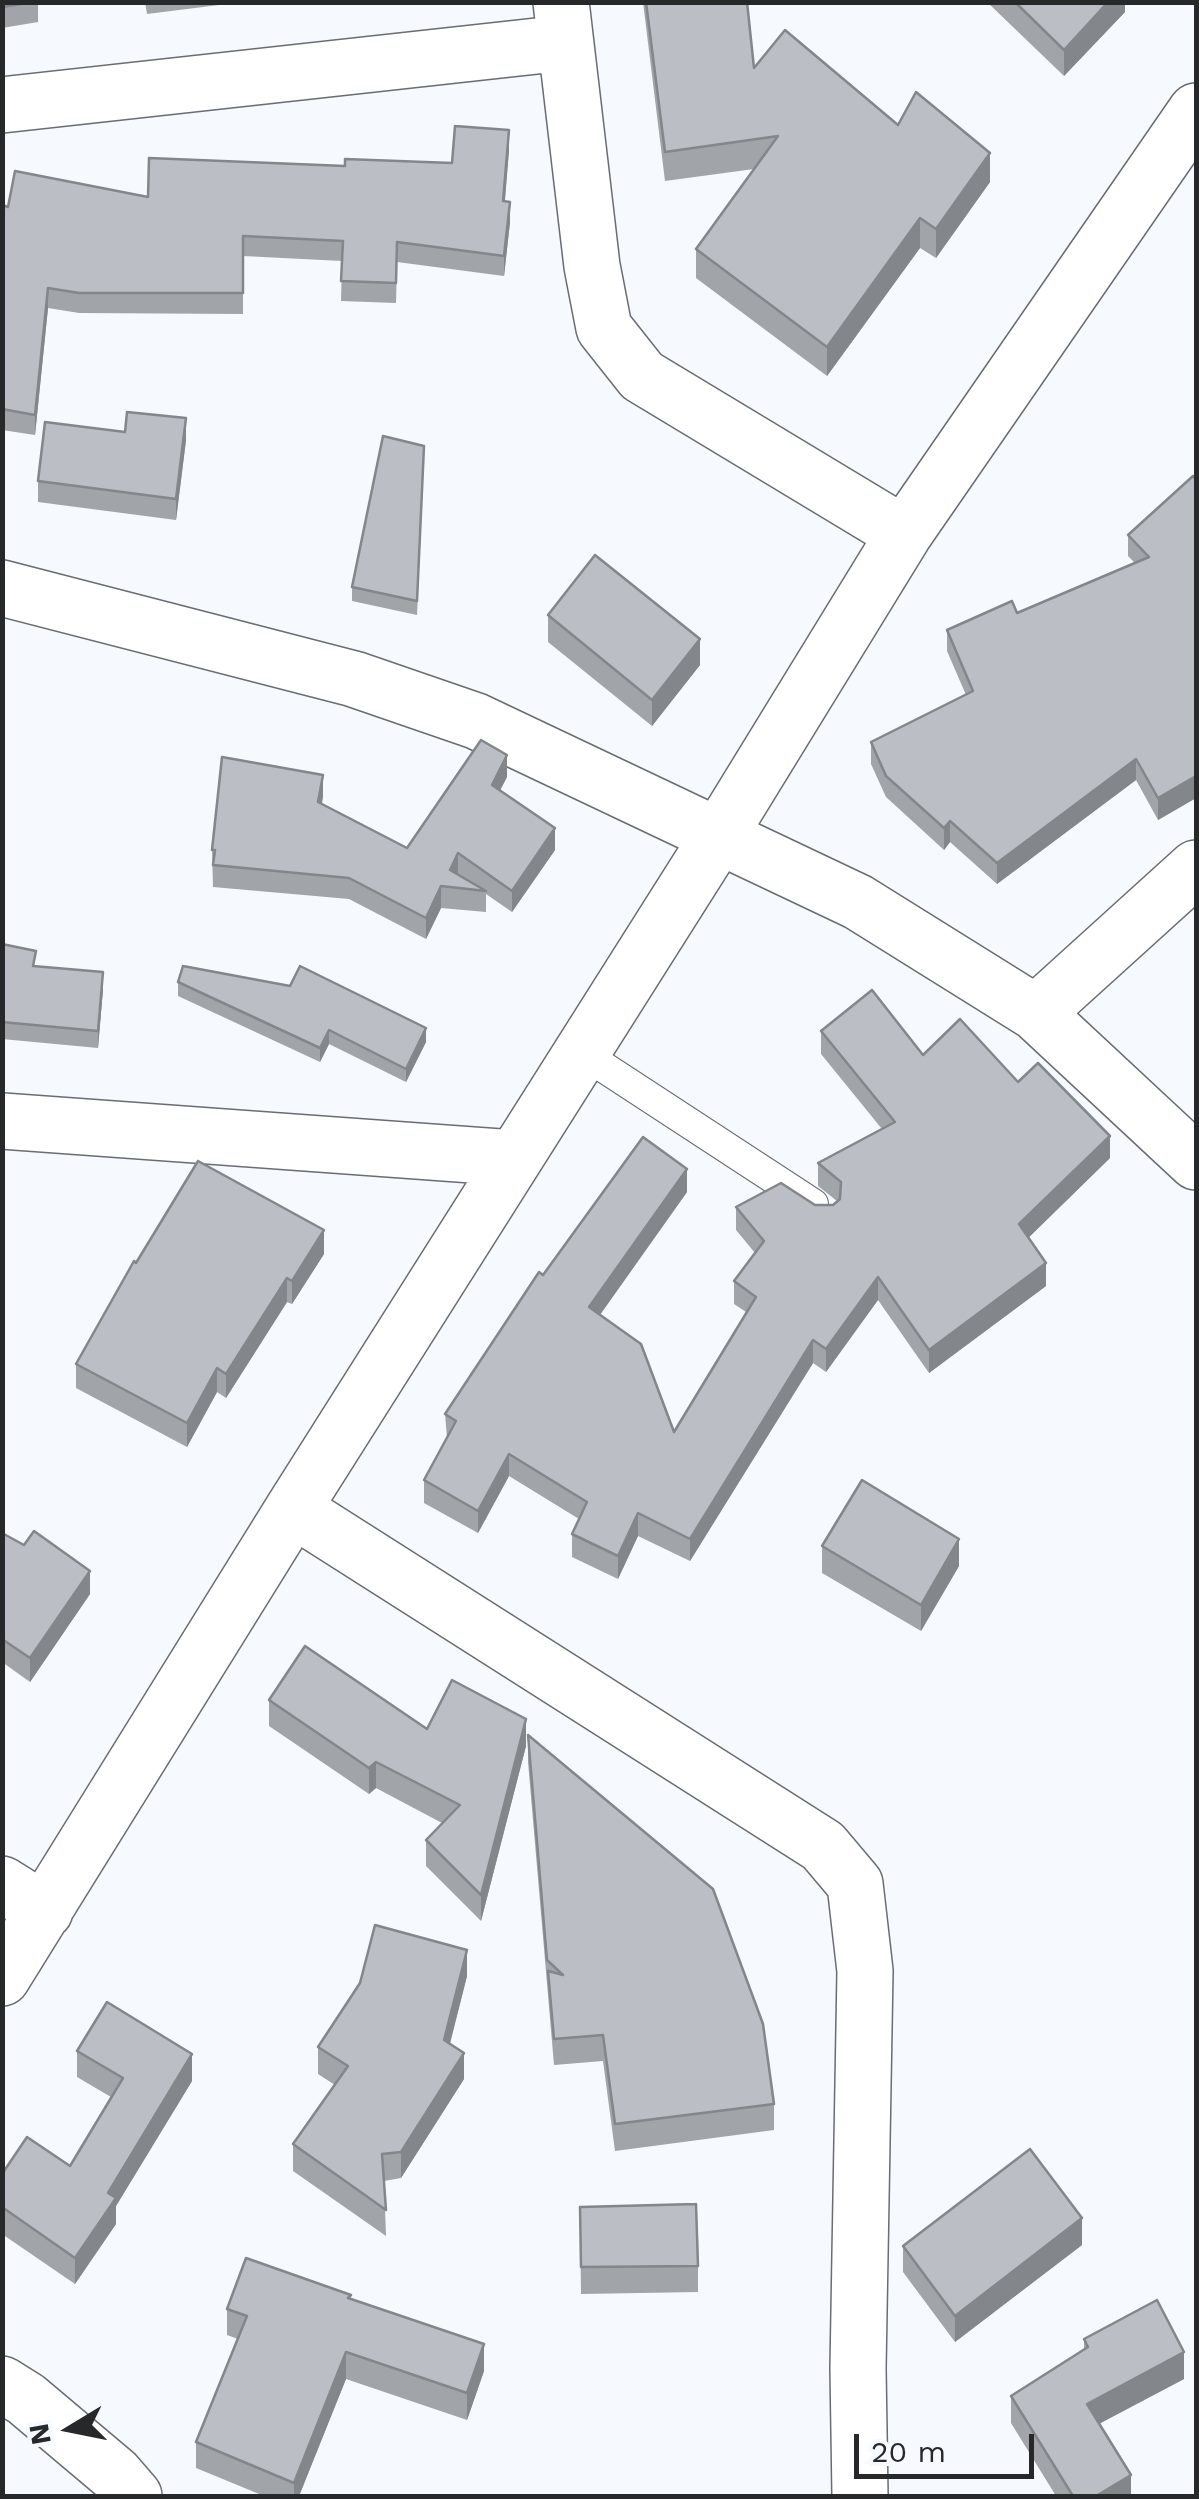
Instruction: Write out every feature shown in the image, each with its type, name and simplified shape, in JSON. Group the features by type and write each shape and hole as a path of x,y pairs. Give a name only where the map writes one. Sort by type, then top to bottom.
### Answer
{"street":[{"path":"2,105 562,23 592,266 604,328 642,376 904,534"},
{"path":"2,1978 24,1897 292,1509 718,837 904,534 1196,111"},
{"path":"2,588 354,680 459,715 858,902 1036,1013 1196,1162"},
{"path":"1036,1013 1196,868"},
{"path":"2,1120 514,1158"},
{"path":"292,1509 823,1846 855,1884 865,1972 858,2368 860,2496"},
{"path":"2,2384 26,2399 115,2474 134,2496"}],"lane":[{"path":"582,1052 824,1212"}],"building":[{"path":"2,2 34,2 2,7"},
{"path":"646,2 747,2 754,68 785,30 898,125 916,92 990,153 936,229 920,218 827,347 696,249 778,136 665,152"},
{"path":"1015,2 1108,2 1064,50"},
{"path":"455,126 509,130 503,201 510,202 504,256 397,242 396,283 341,281 343,241 243,236 243,293 79,293 48,288 35,415 2,409 2,205 8,207 15,171 148,197 149,158 345,166 345,159 452,163"},
{"path":"127,412 186,418 176,499 38,481 45,422 125,432"},
{"path":"383,436 424,446 417,601 352,587"},
{"path":"1193,476 1196,776 1158,798 1136,759 997,863 950,821 944,828 886,776 871,742 973,691 947,630 1012,601 1017,613 1149,557 1128,535"},
{"path":"595,555 700,639 652,700 548,615"},
{"path":"481,740 507,755 492,785 555,828 512,891 458,853 450,870 486,891 441,886 426,918 349,878 213,865 222,757 323,775 318,802 407,848"},
{"path":"2,944 36,951 33,966 103,972 98,1031 2,1022"},
{"path":"183,966 290,986 300,966 426,1028 406,1069 329,1030 320,1048 178,982"},
{"path":"872,990 923,1055 960,1019 1018,1082 1038,1063 1110,1136 1019,1224 1046,1263 929,1350 878,1277 826,1349 813,1340 690,1539 638,1513 618,1556 572,1534 587,1502 509,1454 478,1511 424,1480 456,1421 445,1414 539,1272 543,1275 643,1137 687,1169 589,1307 641,1344 674,1432 756,1297 734,1281 764,1241 736,1207 781,1183 815,1205 833,1205 840,1199 841,1182 818,1163 895,1122 821,1031"},
{"path":"198,1161 324,1230 292,1281 287,1278 226,1374 217,1368 187,1423 76,1364 134,1261"},
{"path":"862,1480 959,1539 921,1605 822,1546"},
{"path":"34,1531 90,1571 30,1658 2,1639 2,1533 24,1545"},
{"path":"305,1646 427,1729 452,1680 526,1719 481,1895 426,1840 460,1805 376,1762 369,1768 269,1700"},
{"path":"528,1735 713,1889 763,2024 774,2104 615,2124 603,2035 554,2039 548,1971 563,1975 547,1960"},
{"path":"375,1925 467,1950 444,2040 464,2053 401,2152 382,2154 386,2210 293,2144 348,2066 318,2047 360,1983"},
{"path":"107,2002 192,2054 108,2193 116,2198 75,2258 2,2207 2,2174 27,2137 70,2166 123,2078 77,2051"},
{"path":"1030,2149 1082,2218 955,2316 903,2246"},
{"path":"696,2204 698,2266 581,2267 580,2207"},
{"path":"246,2258 484,2344 467,2393 346,2352 294,2483 196,2442 247,2316 227,2309"},
{"path":"1157,2300 1184,2352 1087,2404 1131,2475 1096,2496 1073,2496 1011,2396 1088,2347 1084,2339"}]}
